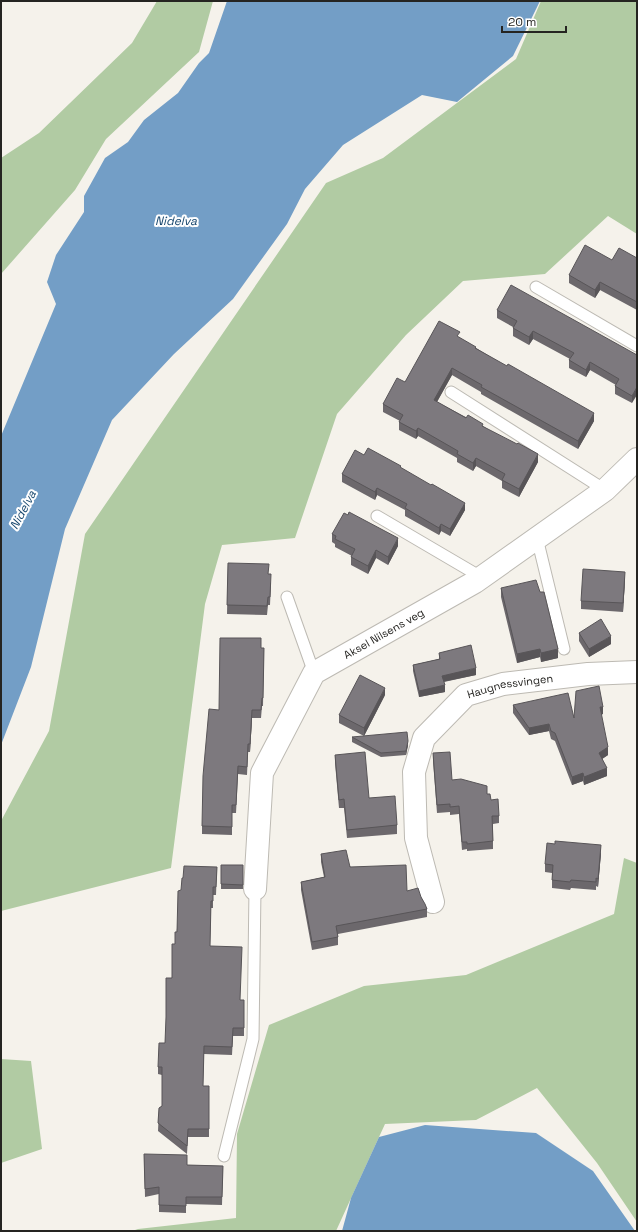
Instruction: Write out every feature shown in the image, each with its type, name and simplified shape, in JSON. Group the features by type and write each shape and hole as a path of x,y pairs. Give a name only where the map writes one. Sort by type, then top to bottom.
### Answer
{"street":[{"name":"Aksel Nilsens veg","path":"314,673 481,577 605,490 637,459"},
{"name":"Haugnessvingen","path":"433,902 416,838 414,772 424,738 466,695 503,684 588,674 637,672"},
{"path":"255,889 262,773 314,673"}],"lane":[{"path":"536,287 637,346"},
{"path":"451,392 605,490"},
{"path":"377,516 481,577"},
{"path":"537,538 564,649"},
{"path":"287,597 314,673"},
{"path":"224,1156 253,1039 255,889"}],"green space":[{"path":"157,1 213,1 199,52 106,139 75,190 1,274 1,158 39,133 132,43"},
{"path":"541,1 637,1 637,234 608,216 545,274 463,281 406,335 337,414 295,538 222,545 205,604 171,868 1,911 1,821 49,731 85,534 326,183 383,158 516,59"},
{"path":"624,858 637,863 637,1222 597,1163 537,1088 476,1120 385,1124 336,1231 132,1231 138,1229 236,1218 237,1134 269,1025 364,986 466,975 614,914"},
{"path":"1,1059 31,1061 42,1149 1,1163"}],"water":[{"name":"Nidelva","path":"227,1 540,1 513,56 457,102 422,95 343,145 305,189 287,224 233,299 174,354 112,420 65,529 31,667 1,745 1,436 56,304 47,282 56,255 84,212 84,196 105,158 128,142 144,120 178,93 199,63 209,53"},
{"path":"425,1125 536,1133 593,1171 635,1231 342,1231 351,1198 379,1137"}],"building":[{"path":"585,245 612,260 619,248 637,258 637,302 600,282 595,290 569,275"},
{"path":"511,285 637,355 637,387 632,396 615,386 619,379 590,362 586,370 569,360 574,353 533,331 529,337 513,328 517,321 497,310"},
{"path":"439,321 460,332 457,336 476,347 475,348 507,366 508,364 594,413 578,441 481,387 482,385 452,368 434,400 466,418 468,415 483,424 482,426 538,454 519,489 502,480 505,474 476,458 473,463 457,454 458,451 418,428 416,431 399,422 403,415 383,404 397,378 405,382"},
{"path":"368,448 465,503 450,529 441,524 439,528 405,508 407,504 377,488 375,492 342,474 355,450 364,455"},
{"path":"349,512 398,538 388,557 376,550 368,566 351,557 355,549 335,539 336,536 332,534 344,513 348,515"},
{"path":"228,563 269,564 268,574 271,574 270,597 268,597 267,606 227,605"},
{"path":"583,569 625,572 623,603 581,601"},
{"path":"536,580 540,592 544,592 558,649 541,653 540,649 517,654 501,588"},
{"path":"601,619 611,636 589,649 579,633"},
{"path":"220,638 261,638 261,648 264,648 263,698 261,710 252,710 247,767 238,766 236,805 232,805 232,827 202,826 203,776 209,709 219,710"},
{"path":"471,645 476,668 442,676 445,685 419,691 413,665 440,659 439,653"},
{"path":"360,675 385,688 364,728 339,715"},
{"path":"599,686 603,707 600,707 608,747 599,753 607,768 584,777 583,773 572,777 555,733 551,731 549,724 529,728 513,705 568,693 574,718 576,691"},
{"path":"407,732 408,741 406,751 381,753 352,737"},
{"path":"365,752 369,798 395,796 397,825 347,830 344,799 339,800 335,755"},
{"path":"450,752 452,780 461,779 487,786 487,794 490,794 491,800 498,799 499,816 492,816 493,841 467,844 467,842 462,842 459,806 450,807 450,804 437,805 433,753"},
{"path":"555,841 601,845 598,879 596,878 596,882 552,880 553,865 545,864 547,843 555,844"},
{"path":"346,850 350,867 406,865 407,891 418,888 427,909 336,926 338,937 312,942 301,882 325,877 321,854"},
{"path":"221,865 243,865 243,885 221,884"},
{"path":"184,866 217,867 216,887 213,887 213,901 211,901 210,946 242,947 240,1000 244,1000 244,1028 233,1028 232,1047 204,1046 203,1086 209,1086 209,1129 188,1129 187,1146 158,1123 159,1108 162,1106 162,1067 158,1067 159,1043 165,1043 166,978 172,978 172,944 175,944 175,932 177,932 178,891 181,890"},
{"path":"144,1154 187,1155 187,1165 223,1166 222,1197 186,1197 186,1206 159,1205 159,1187 145,1189"}]}
